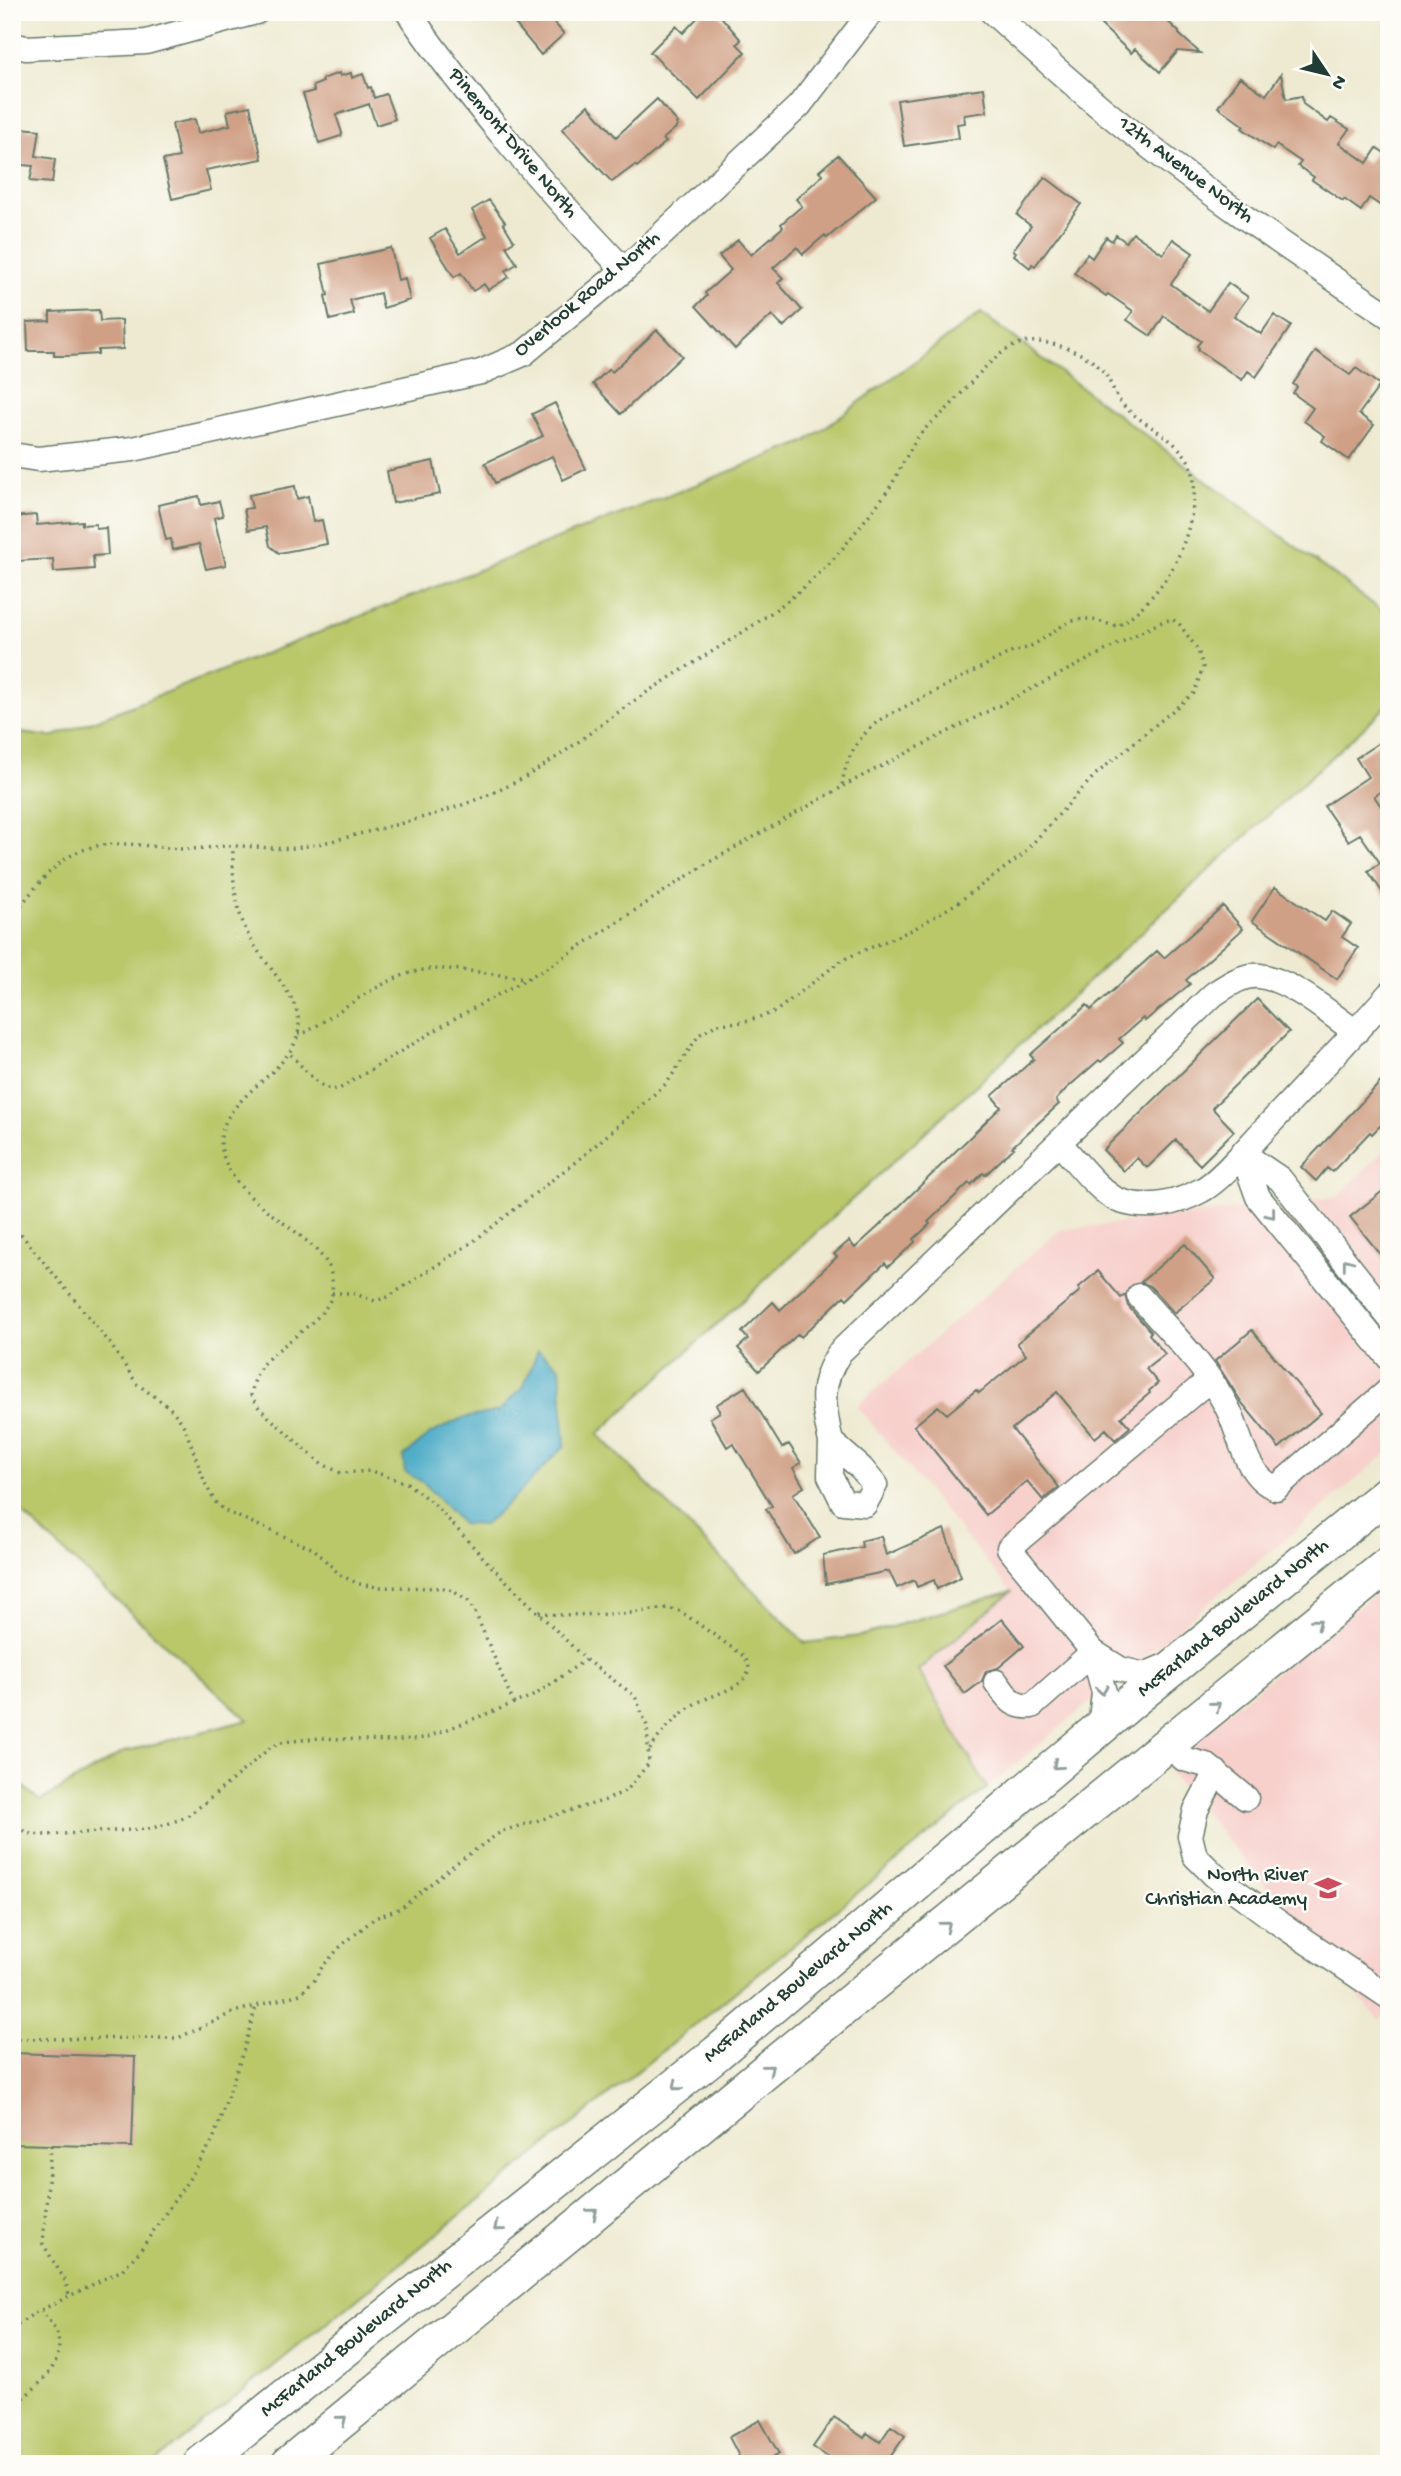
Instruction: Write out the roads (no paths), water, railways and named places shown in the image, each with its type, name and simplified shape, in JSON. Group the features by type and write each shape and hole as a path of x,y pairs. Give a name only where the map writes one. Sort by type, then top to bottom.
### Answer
{"highway":[{"name":"McFarland Boulevard North","path":"201,2464 717,2053 1184,1658 1389,1492"},
{"path":"289,2464 1389,1564"},
{"path":"1168,1745 1160,1730 1158,1705 1167,1681 1184,1658"}],"street":[{"path":"12,45 26,48 146,42 256,12"},
{"name":"Pinemont Drive North","path":"408,12 448,70 526,164 624,270"},
{"name":"Overlook Road North","path":"12,454 38,459 133,449 481,372 523,354 624,270 799,106 871,12"},
{"name":"12th Avenue North","path":"992,12 1100,107 1194,180 1289,249 1389,316"},
{"path":"831,1442 824,1392 828,1370 839,1352 1214,994 1235,980 1258,976 1280,982 1356,1031"},
{"path":"1059,1143 1098,1185 1117,1200 1142,1206 1166,1204 1205,1189 1242,1153 1389,994"},
{"path":"1242,1153 1280,1179 1389,1317"},
{"path":"1242,1153 1258,1197 1389,1357"},
{"path":"1139,1296 1209,1380 1227,1407 1239,1441 1255,1471 1266,1485 1276,1488 1389,1390"},
{"path":"1184,1658 1144,1675 1120,1669 1093,1652 1009,1548 1209,1380"},
{"path":"996,1682 1012,1703 1020,1707 1032,1706 1093,1652"},
{"path":"1093,1652 1104,1692 1100,1729"},
{"path":"1168,1745 1184,1759 1206,1765 1247,1798"},
{"path":"1216,1772 1196,1810 1190,1836 1195,1856 1214,1875 1279,1923 1389,1997"}],"water":[{"path":"538,1350 560,1367 565,1445 484,1525 462,1524 424,1483 405,1472 403,1457 430,1434 460,1419 499,1411 524,1386"}],"place":[{"name":"North River Christian Academy","path":"1328,1888"}]}
